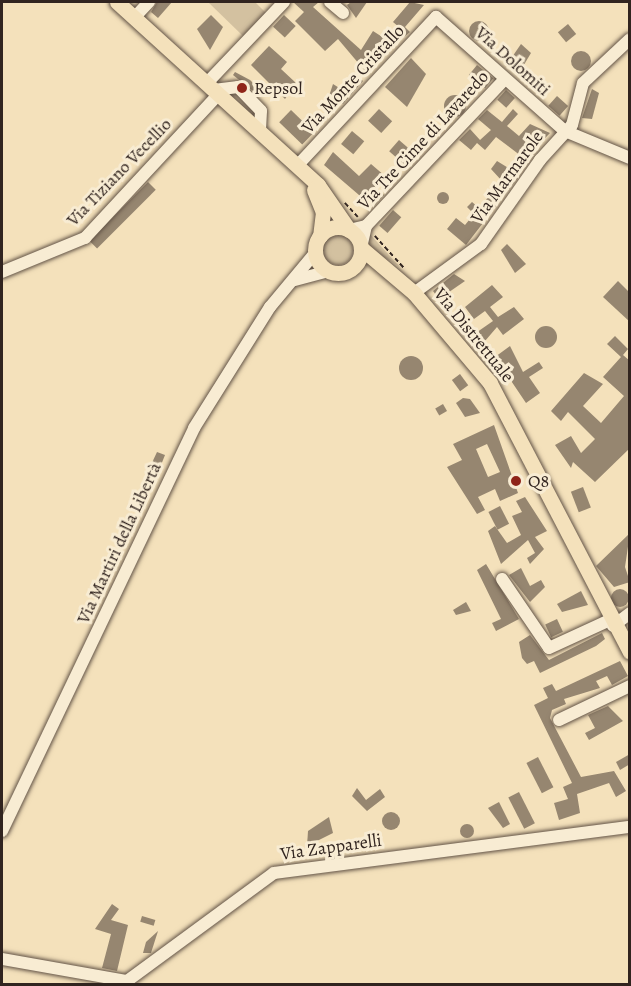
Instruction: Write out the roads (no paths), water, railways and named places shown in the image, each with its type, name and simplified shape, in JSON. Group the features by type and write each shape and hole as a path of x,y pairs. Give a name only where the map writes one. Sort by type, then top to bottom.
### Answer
{"main road":[{"name":"Via Distrettuale","path":"117,2 329,198 361,248 399,272 502,402 611,623 630,652"},
{"name":"Via Distrettuale","path":"299,169 322,205 320,236 315,253"},
{"path":"320,236 334,228 349,230"},
{"path":"351,269 361,248"},
{"path":"315,253 328,271 351,269 399,272"}],"street":[{"path":"135,18 149,2"},
{"name":"Via Tiziano Vecellio","path":"2,272 85,238 213,89 284,2"},
{"path":"330,2 343,13"},
{"name":"Via Dolomiti","path":"436,17 565,131 630,158"},
{"name":"Via Monte Cristallo","path":"299,169 436,17"},
{"name":"Via Marmarole","path":"414,293 476,249 574,122 583,83 630,39"},
{"name":"Via Tre Cime di Lavaredo","path":"361,248 368,227 505,79"},
{"name":"Via Tre Cime di Lavaredo","path":"349,230 368,227"},
{"name":"Via Martiri della Libertà","path":"2,831 194,428 270,307 315,253"},
{"path":"292,282 328,271"},
{"path":"502,579 549,648 630,613"},
{"path":"559,720 630,686"},
{"name":"Via Zapparelli","path":"2,959 127,981 274,873 630,828"}],"place":[{"name":"Repsol","path":"242,88"},
{"name":"Q8","path":"516,481"}]}
